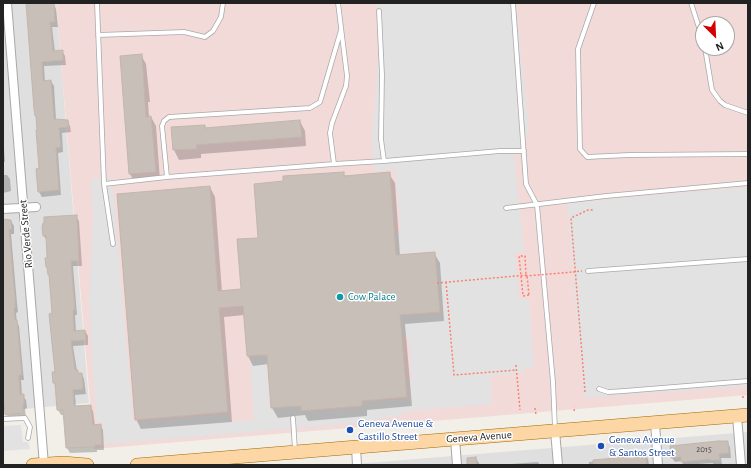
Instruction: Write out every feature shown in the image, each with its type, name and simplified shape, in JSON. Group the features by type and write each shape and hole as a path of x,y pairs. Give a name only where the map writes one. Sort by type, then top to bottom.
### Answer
{"main road":[{"name":"Geneva Avenue","path":"146,465 254,460 295,452 742,416"},
{"path":"41,465 73,463 87,465"}],"street":[{"name":"Rio Verde Street","path":"7,3 24,208 41,465"},
{"path":"3,209 36,206"},
{"path":"741,465 742,416"},
{"path":"655,423 658,465"},
{"path":"555,431 558,465"},
{"path":"455,439 457,465"},
{"path":"356,447 357,465"}],"lane":[{"path":"97,3 104,184 113,244"},
{"path":"98,35 184,32 205,37 213,31 221,17 223,3"},
{"path":"334,164 330,133 332,123 346,86 347,76 344,44 340,30 338,3"},
{"path":"513,3 526,184 538,205 553,382 555,431"},
{"path":"594,3 578,49 580,149 586,157 629,155 748,154"},
{"path":"691,3 695,16"},
{"path":"379,10 382,75 381,139 384,161"},
{"path":"167,177 162,126 164,120 169,117 310,108 320,102 340,30"},
{"path":"706,56 712,90 720,101 725,105 748,113"},
{"path":"104,184 167,177 500,151 524,151"},
{"path":"506,208 606,196 748,183"},
{"path":"588,270 748,259"},
{"path":"599,389 608,392 748,381"},
{"path":"3,419 25,418 30,427 28,438"},
{"path":"292,418 295,452"}],"path":[{"path":"585,392 574,272 571,218 588,210 594,210"},
{"path":"437,282 446,282 527,275 528,295 523,296 520,256 525,256 526,276 574,272 588,270"},
{"path":"446,282 454,375 517,370"},
{"path":"516,365 520,410"},
{"path":"574,411 576,407"},
{"path":"535,408 536,414"}],"shaded area":[{"path":"3,3 56,3 89,403 3,411"},
{"name":"Cow Palace","path":"56,3 748,3 748,395 94,449"},
{"path":"377,3 516,3 529,131 514,156 524,252 515,253 519,299 529,299 534,367 524,368 524,373 490,376 492,404 410,411 395,417 386,417 370,422 104,444 102,422 96,422 89,300 93,218 91,191 92,179 112,178 133,422 229,414 230,422 254,420 250,358 266,356 271,409 300,407 300,412 364,407 363,402 410,399 408,380 412,379 409,337 403,337 401,310 408,310 409,316 441,314 436,251 398,254 396,234 401,233 395,169 374,171 372,137 379,49"},
{"path":"748,187 748,386 584,398 567,203"},
{"path":"21,425 23,442 28,442 30,449 3,451 3,426"},
{"path":"748,432 748,465 342,465"}],"building":[{"path":"26,3 54,3 55,22 50,22 53,51 63,50 63,60 42,62 43,81 51,80 54,119 68,120 69,127 59,128 61,147 56,148 59,190 38,192 36,169 39,168 37,130"},
{"path":"142,54 146,117 151,116 156,172 129,174 120,56"},
{"path":"300,120 302,137 196,145 197,149 173,150 171,127 205,125 205,128"},
{"name":"Cow Palace","path":"344,172 344,176 390,172 396,255 435,252 440,312 400,315 407,397 362,401 362,406 301,411 301,406 271,408 267,355 247,356 243,306 219,308 228,412 135,420 117,194 210,186 218,291 241,289 237,239 258,238 254,184 283,181 283,176"},
{"path":"77,215 79,261 71,261 75,310 73,310 74,331 85,330 86,340 71,341 75,370 78,370 78,373 82,373 83,389 73,390 74,406 91,405 93,425 101,424 102,445 95,445 95,447 66,448 63,410 57,410 55,383 53,383 52,372 55,372 49,314 52,313 49,275 45,258 47,258 46,236 43,236 42,227 44,217"},
{"path":"3,219 11,220 12,229 9,230 15,297 14,308 15,320 17,320 22,375 19,375 20,394 24,394 23,413 5,415 3,405"},
{"path":"728,441 729,453 719,454 720,460 710,459 681,462 681,457 671,458 670,446"},
{"path":"645,452 647,465 593,465 593,460 616,458 616,455 626,453"},
{"path":"476,457 477,465 467,465 467,458"}],"place":[{"name":"Cow Palace","path":"340,297"},
{"name":"Geneva Avenue & Castillo Street","path":"350,430"},
{"name":"Geneva Avenue & Santos Street","path":"601,446"}]}
